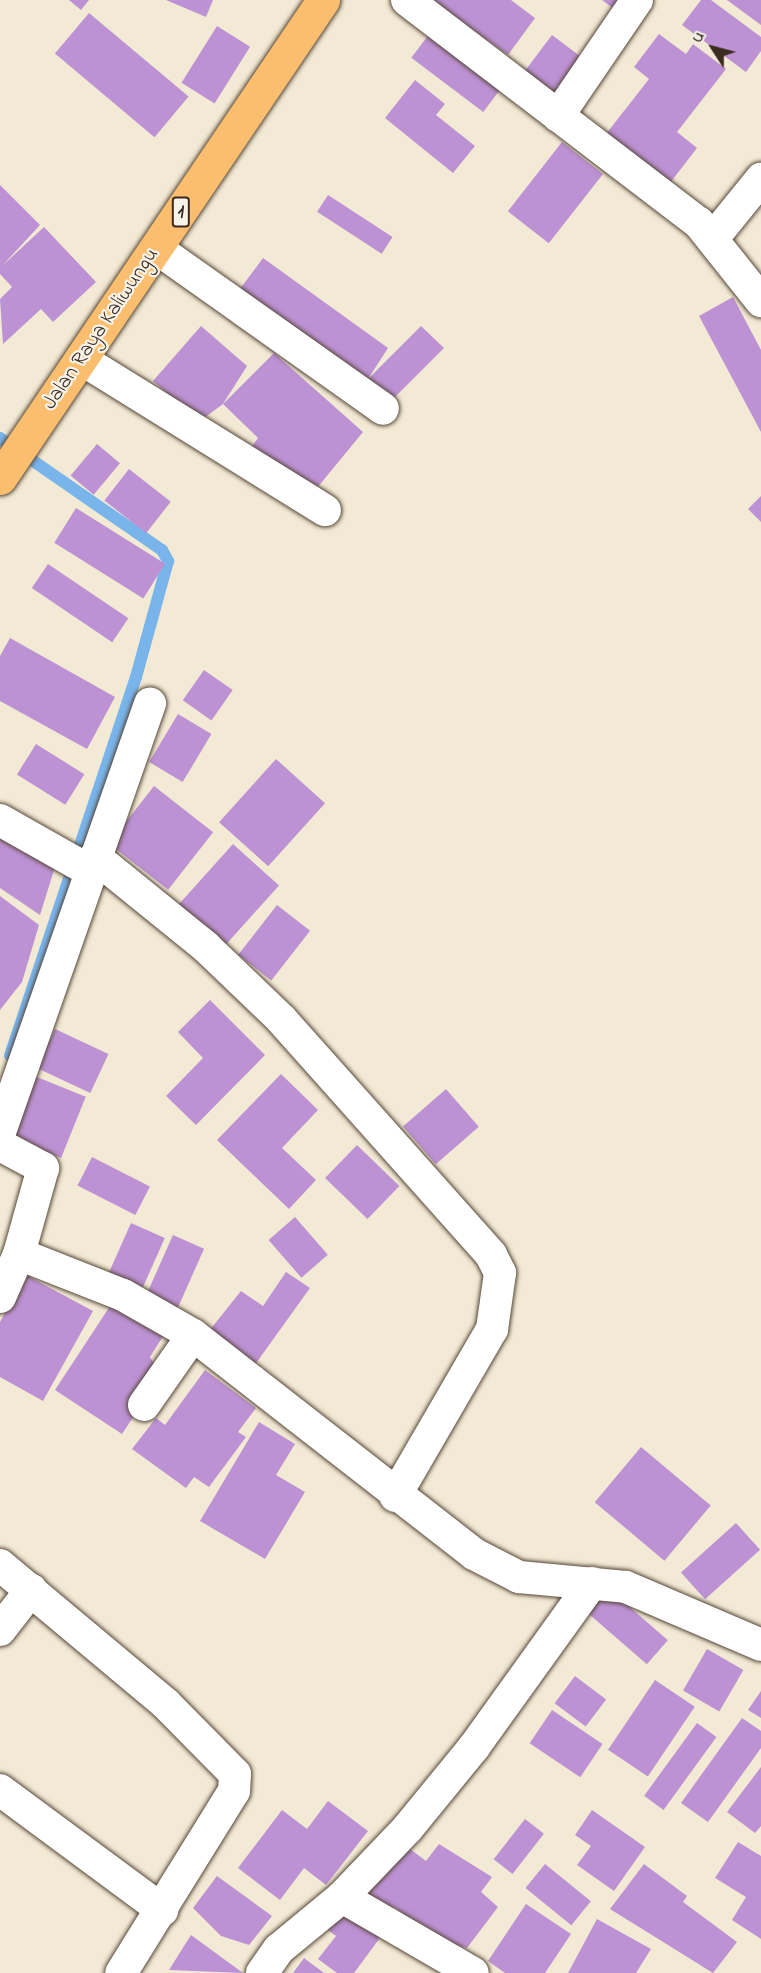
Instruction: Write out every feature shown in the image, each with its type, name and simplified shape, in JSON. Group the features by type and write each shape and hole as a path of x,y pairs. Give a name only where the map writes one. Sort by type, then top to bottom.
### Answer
{"main road":[{"name":"Jalan Raya Kaliwungu","path":"2,475 323,0"}],"street":[{"path":"407,0 714,237 761,301"},
{"path":"558,116 637,0"},
{"path":"714,237 761,179"},
{"path":"156,248 383,410"},
{"path":"81,359 325,510"},
{"path":"0,1132 85,865 150,704"},
{"path":"0,820 85,865 206,947 281,1019 490,1255 500,1273 492,1329 395,1496"},
{"path":"0,1145 43,1168 19,1254 0,1297"},
{"path":"19,1254 123,1295 193,1335 395,1496 474,1554 519,1577 592,1583 662,1600 761,1645"},
{"path":"144,1405 193,1335"},
{"path":"0,1565 166,1704 235,1774 234,1791 121,1973"},
{"path":"262,1973 279,1949 342,1897 474,1747 592,1583"},
{"path":"0,1630 31,1590"},
{"path":"0,1790 162,1910"},
{"path":"342,1897 473,1973"}],"building":[{"path":"69,0 89,0 81,10"},
{"path":"166,0 213,0 206,17"},
{"path":"432,0 511,0 535,18 508,55"},
{"path":"602,0 626,0 618,12"},
{"path":"701,0 711,0 761,37 761,51 746,72 682,25"},
{"path":"727,0 761,0 761,25"},
{"path":"89,13 189,97 155,137 55,54"},
{"path":"217,26 250,47 215,103 181,83"},
{"path":"430,33 502,87 483,112 411,58"},
{"path":"659,34 686,54 693,44 726,69 677,132 697,148 670,183 606,134 649,79 634,67"},
{"path":"552,35 587,61 559,99 524,73"},
{"path":"415,80 445,104 436,115 475,146 453,173 385,118"},
{"path":"562,142 603,174 549,243 508,211"},
{"path":"0,185 40,225 2,266 44,227 96,282 53,322 41,309 3,344 0,299 12,287 0,274"},
{"path":"328,195 393,237 382,254 317,212"},
{"path":"263,258 388,348 368,379 421,326 444,348 390,402 240,289"},
{"path":"733,297 761,350 761,432 699,316"},
{"path":"201,326 247,366 223,404 200,421 153,381"},
{"path":"274,353 363,432 312,494 249,450 258,438 223,404"},
{"path":"97,444 120,463 94,495 71,475"},
{"path":"129,469 171,502 146,533 104,501"},
{"path":"761,496 761,522 748,509"},
{"path":"76,508 165,564 143,598 54,543"},
{"path":"48,564 128,618 112,642 32,588"},
{"path":"10,638 115,697 87,749 0,701 0,656"},
{"path":"204,670 233,690 211,720 183,700"},
{"path":"178,714 211,734 183,782 149,762"},
{"path":"36,744 84,774 65,805 17,775"},
{"path":"276,759 325,803 268,866 219,822"},
{"path":"154,786 213,832 168,890 109,844"},
{"path":"0,830 55,867 40,915 0,888"},
{"path":"233,844 279,885 222,949 175,908"},
{"path":"0,896 39,925 22,982 0,1010"},
{"path":"277,905 310,931 271,981 238,955"},
{"path":"210,1000 265,1055 196,1125 166,1096 203,1058 178,1032"},
{"path":"55,1029 108,1054 90,1093 37,1068"},
{"path":"281,1074 318,1110 282,1148 316,1180 289,1209 217,1140"},
{"path":"32,1075 86,1097 61,1158 7,1136"},
{"path":"446,1089 479,1127 436,1164 403,1126"},
{"path":"357,1145 399,1186 367,1219 325,1178"},
{"path":"92,1157 150,1187 135,1215 77,1186"},
{"path":"295,1217 328,1255 301,1278 269,1240"},
{"path":"131,1223 165,1238 139,1296 105,1281"},
{"path":"173,1235 204,1249 176,1313 145,1299"},
{"path":"286,1272 310,1288 254,1366 209,1331 241,1291 263,1306"},
{"path":"26,1275 93,1311 43,1401 0,1377 0,1322"},
{"path":"114,1300 165,1333 150,1357 161,1375 122,1434 55,1390"},
{"path":"205,1370 256,1408 238,1432 246,1437 209,1487 194,1477 186,1488 132,1449 156,1418 165,1425"},
{"path":"259,1422 295,1444 276,1475 305,1492 265,1559 200,1521"},
{"path":"641,1447 711,1505 664,1561 595,1502"},
{"path":"736,1523 760,1550 705,1599 681,1573"},
{"path":"609,1589 668,1640 647,1664 588,1613"},
{"path":"707,1649 743,1670 719,1712 683,1691"},
{"path":"575,1676 606,1699 586,1727 555,1703"},
{"path":"655,1680 695,1707 648,1776 608,1750"},
{"path":"761,1691 761,1718 748,1710"},
{"path":"552,1710 603,1744 580,1777 530,1743"},
{"path":"742,1718 761,1731 761,1748 708,1822 681,1803"},
{"path":"697,1723 716,1737 664,1810 644,1796"},
{"path":"761,1767 761,1826 755,1833 727,1812"},
{"path":"328,1801 368,1831 326,1885 304,1868 280,1900 238,1868 282,1810 307,1829"},
{"path":"592,1810 645,1847 614,1891 577,1865 591,1846 575,1835"},
{"path":"525,1819 544,1834 513,1874 494,1859"},
{"path":"738,1842 761,1856 761,1939 732,1920 746,1897 715,1878"},
{"path":"402,1843 426,1861 439,1844 492,1877 481,1892 498,1907 467,1948 439,1940 394,1907 387,1916 362,1897"},
{"path":"545,1864 591,1901 571,1925 525,1888"},
{"path":"644,1864 687,1896 683,1902 737,1942 713,1973 610,1909"},
{"path":"217,1876 272,1916 249,1945 221,1936 193,1908"},
{"path":"345,1901 385,1931 354,1973 337,1973 318,1959 336,1936 325,1928"},
{"path":"526,1904 571,1934 545,1973 505,1973 488,1961"},
{"path":"597,1919 651,1949 636,1973 568,1973"},
{"path":"191,1935 243,1973 169,1970"},
{"path":"304,1958 324,1973 293,1973"}],"waterway":[{"path":"0,438 162,550 168,561 136,677 10,1056"}]}
